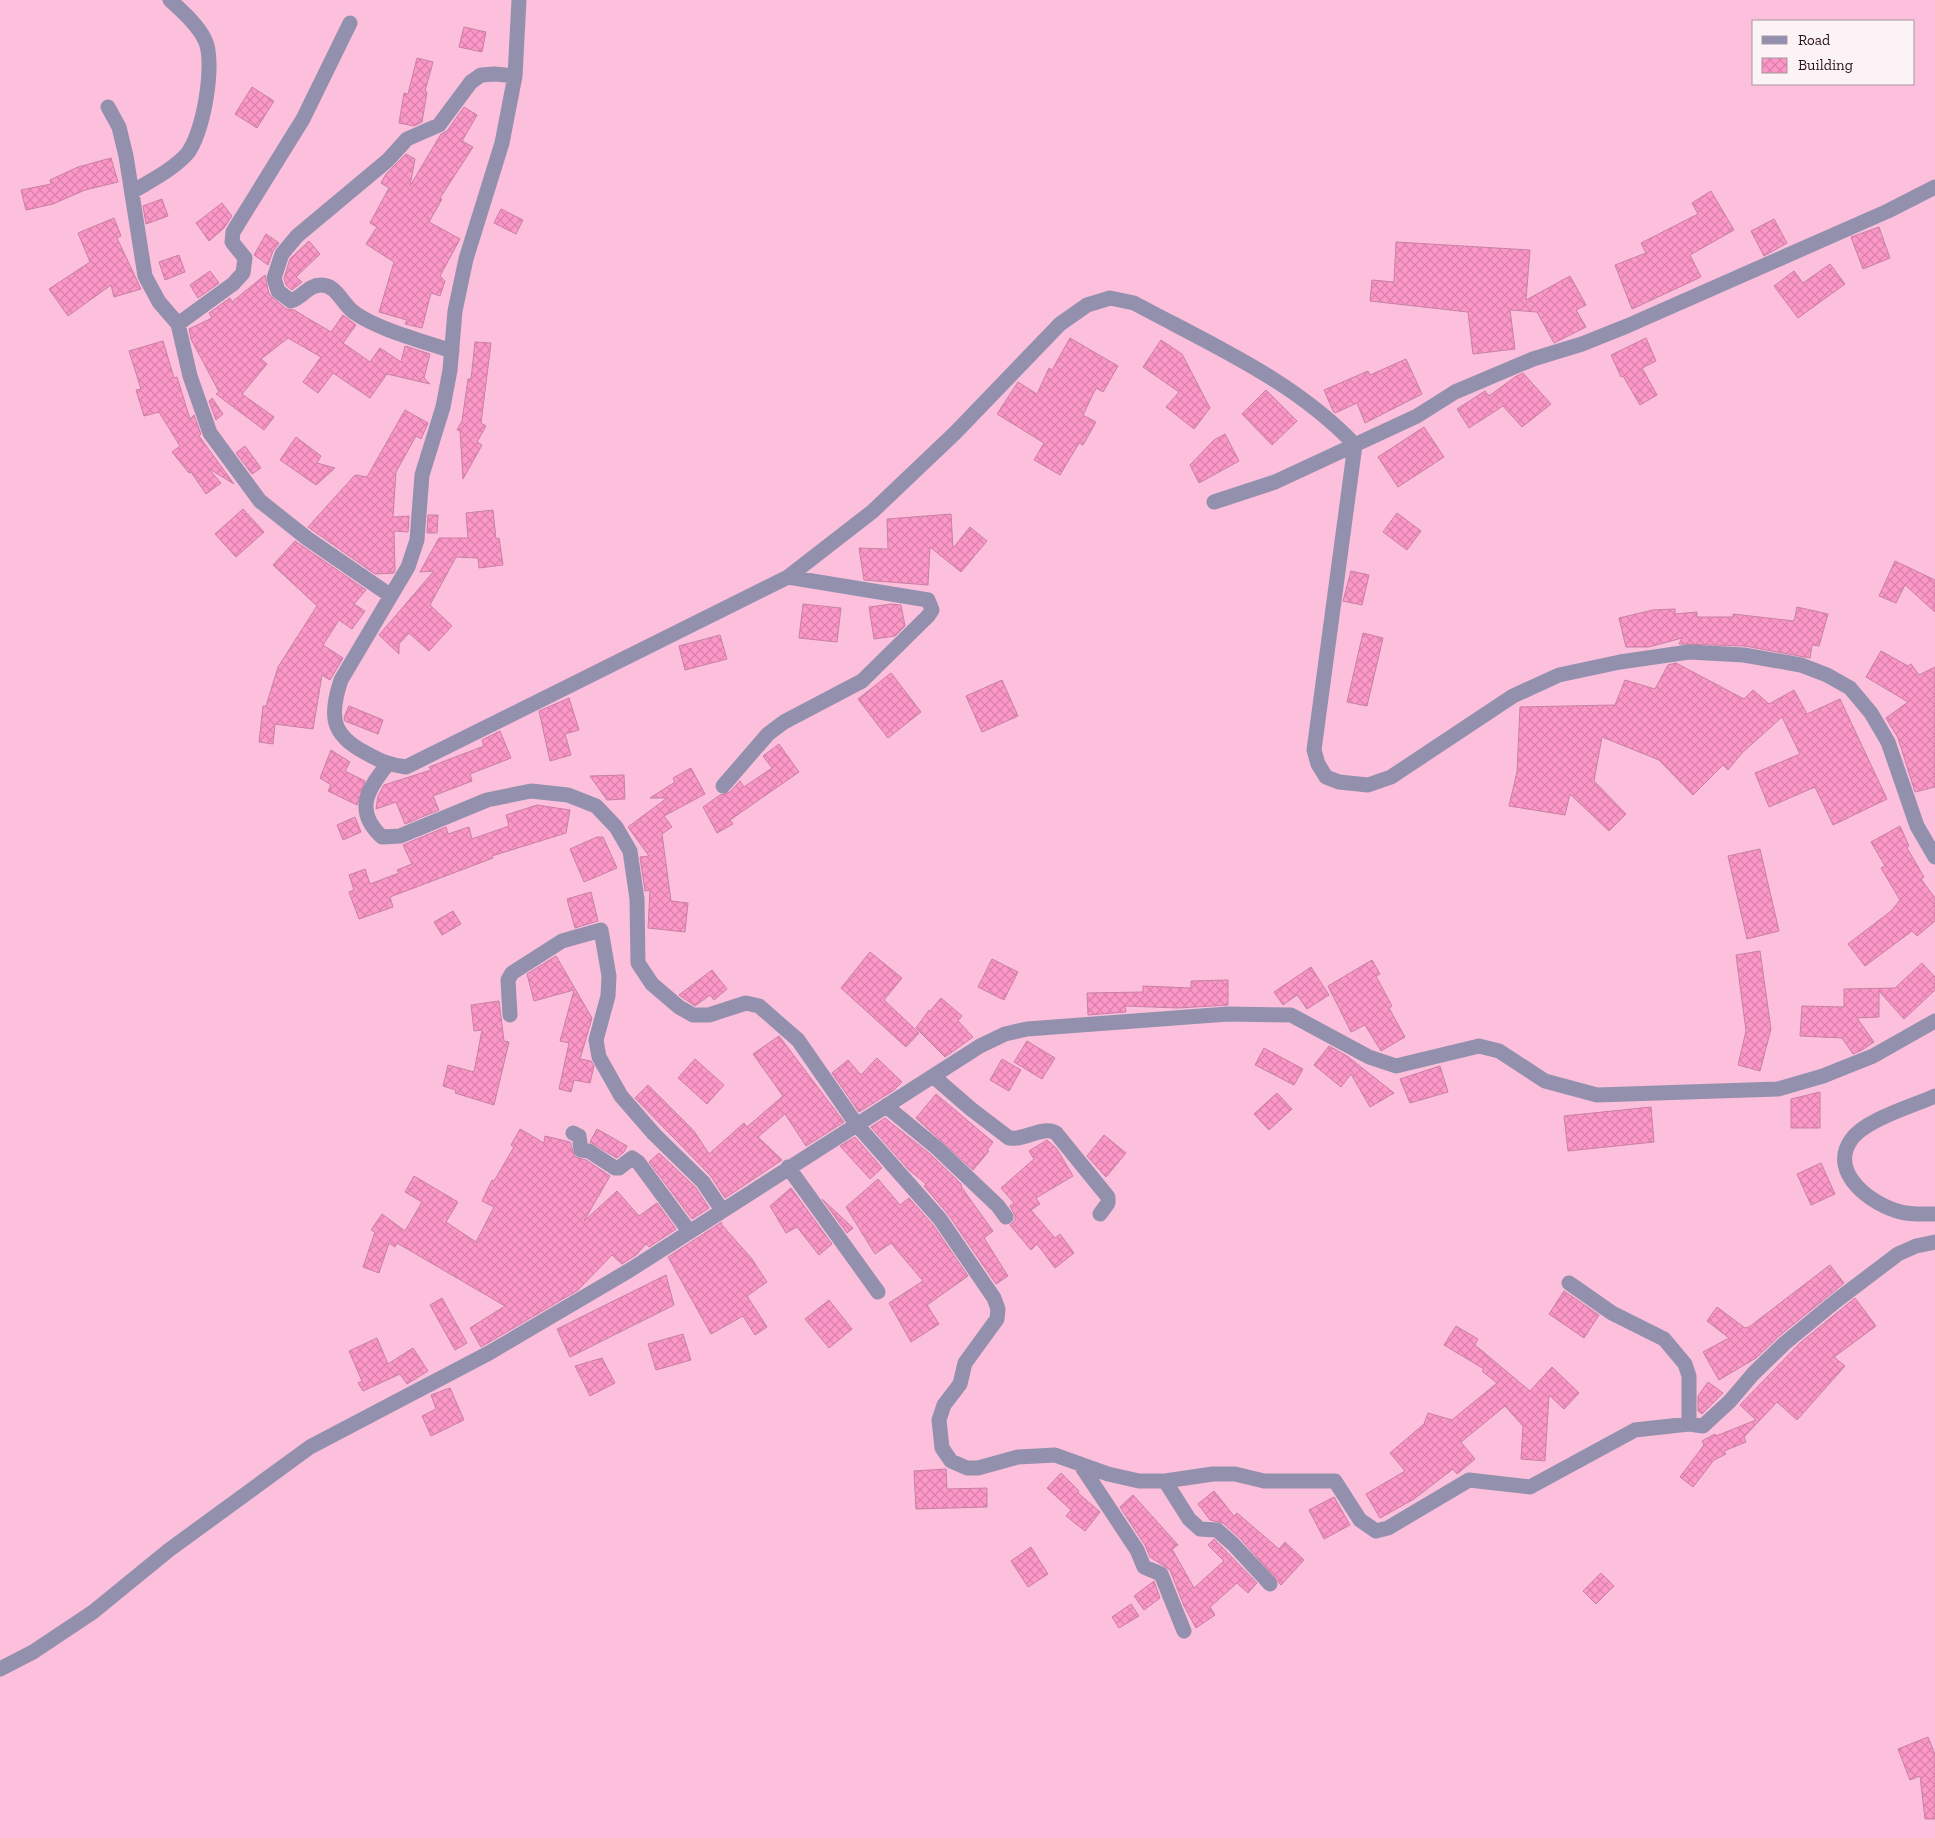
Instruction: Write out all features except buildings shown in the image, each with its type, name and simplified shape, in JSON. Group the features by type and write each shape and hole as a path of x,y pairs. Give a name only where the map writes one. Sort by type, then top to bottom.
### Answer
{"street":[{"path":"132,192 187,154 198,136 202,124 210,64 209,51 202,35 170,0"},
{"path":"520,0 515,76 502,143 466,260 455,311 452,351 443,407 422,475 417,540 408,567 341,680 335,698 337,729 349,744 387,765 406,767 788,577 874,512 955,433 1060,324 1087,305 1110,298 1134,303 1264,373 1339,427 1355,445 1314,750 1318,764 1326,777 1339,782 1368,785 1391,777 1513,696 1559,675 1620,662 1689,652 1744,655 1801,665 1828,675 1850,688 1871,713 1888,742 1917,826 1935,857"},
{"path":"178,324 233,284 243,273 245,258 232,242 233,232 303,119 350,23"},
{"path":"452,351 364,319 346,306 333,288 326,286 312,287 300,298 292,301 278,291 274,278 282,254 297,236 388,160 407,139 439,125 471,82 481,75 515,76"},
{"path":"108,107 119,127 132,192 145,276 159,302 178,324 190,376 210,433 260,501 308,539 392,596"},
{"path":"1214,502 1275,482 1417,416 1455,392 1533,359 1582,344 1627,326 1888,211 1935,188"},
{"path":"723,786 768,734 784,722 862,681 932,610 928,600 788,577"},
{"path":"387,765 374,781 366,800 366,817 382,837 400,836 486,800 531,791 568,795 596,806 616,827 630,851 637,899 638,963 652,984 679,1007 693,1015 709,1015 746,1003 759,1006 798,1040 857,1125 940,1219 994,1298 998,1309 997,1319 968,1358 960,1384 944,1405 938,1420 942,1448 951,1461 967,1468 978,1468 1018,1457 1055,1455 1122,1478 1165,1481 1213,1474 1235,1474 1264,1481 1335,1482 1360,1520 1376,1531 1388,1528 1469,1480 1530,1487 1635,1430 1689,1424 1703,1426 1730,1401 1753,1374 1785,1343 1883,1264 1916,1246 1935,1242"},
{"path":"510,1014 508,980 512,973 562,941 601,930 609,976 608,996 596,1040 598,1057 622,1096 654,1134 704,1182 722,1210"},
{"path":"0,1669 33,1652 93,1612 169,1550 310,1447 489,1353 689,1232 980,1046 1006,1034 1027,1029 1238,1014 1291,1015 1369,1057 1396,1066 1479,1046 1498,1051 1545,1082 1597,1095 1736,1092 1778,1089 1823,1076 1873,1056 1935,1021"},
{"path":"933,1076 1009,1138 1016,1140 1047,1130 1056,1133 1108,1197 1108,1202 1100,1214"},
{"path":"1935,1096 1867,1126 1851,1140 1844,1157 1849,1177 1866,1195 1885,1207 1903,1213 1935,1214"},
{"path":"886,1106 937,1148 998,1206 1006,1217"},
{"path":"573,1132 579,1136 581,1150 589,1151 615,1168 619,1168 632,1158 638,1162 689,1232"},
{"path":"788,1167 878,1292"},
{"path":"1569,1283 1612,1313 1664,1339 1685,1364 1689,1376 1689,1424"},
{"path":"1080,1464 1137,1550 1144,1567 1161,1574 1184,1631"},
{"path":"1165,1481 1189,1519 1200,1528 1217,1530 1233,1544 1270,1584"}]}
